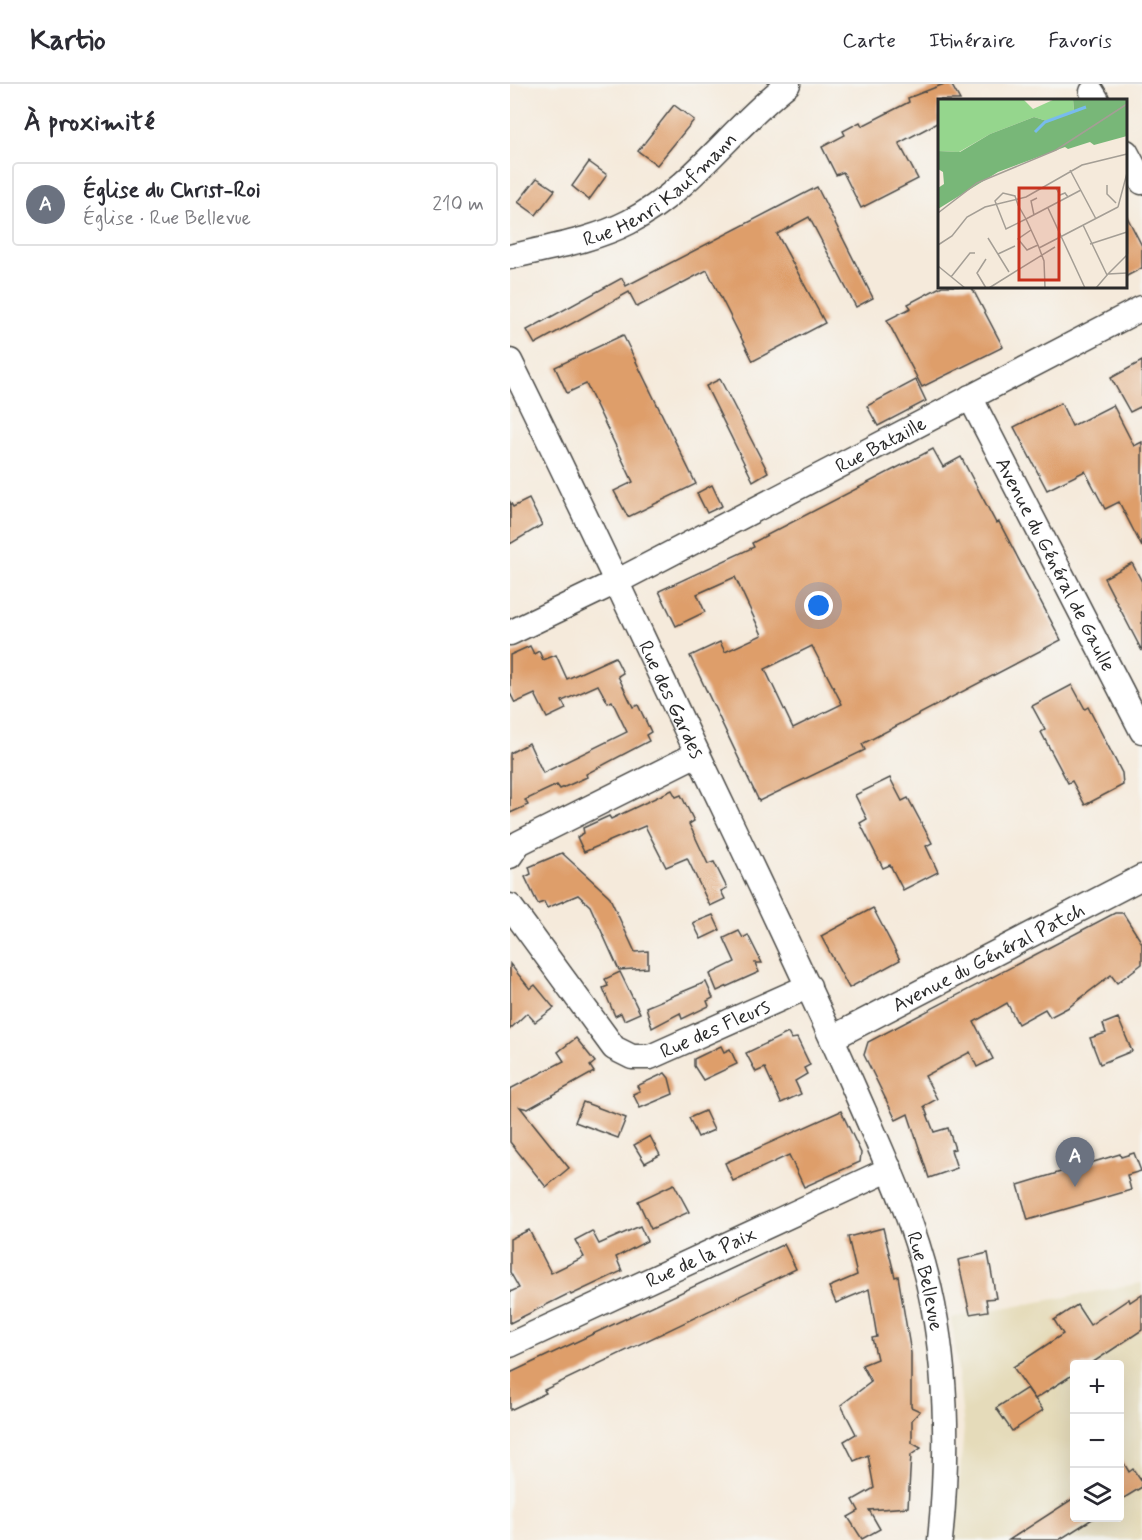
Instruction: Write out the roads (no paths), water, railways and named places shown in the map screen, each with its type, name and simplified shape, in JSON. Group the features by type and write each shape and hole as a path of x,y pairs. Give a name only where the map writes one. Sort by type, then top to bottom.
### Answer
{"street":[{"name":"Rue Henri Kaufmann","path":"510,257 591,237 629,222 666,197 784,85"},
{"path":"1127,156 1142,182"},
{"name":"Rue Bataille","path":"510,633 618,581 1142,308"},
{"name":"Rue des Gardes","path":"510,362 618,581 697,754 832,1038"},
{"name":"Avenue du Général de Gaulle","path":"970,397 1142,731"},
{"path":"510,856 519,843 697,754"},
{"name":"Avenue du Général Patch","path":"832,1038 1142,877"},
{"name":"Rue des Fleurs","path":"510,906 614,1048 632,1057 650,1057 809,986"},
{"name":"Rue Bellevue","path":"832,1038 890,1169 914,1236 932,1301 941,1355 946,1457 940,1540"},
{"name":"Rue de la Paix","path":"510,1345 890,1169"}],"place":[{"name":"Église du Christ-Roi","path":"1075,1187"}]}
